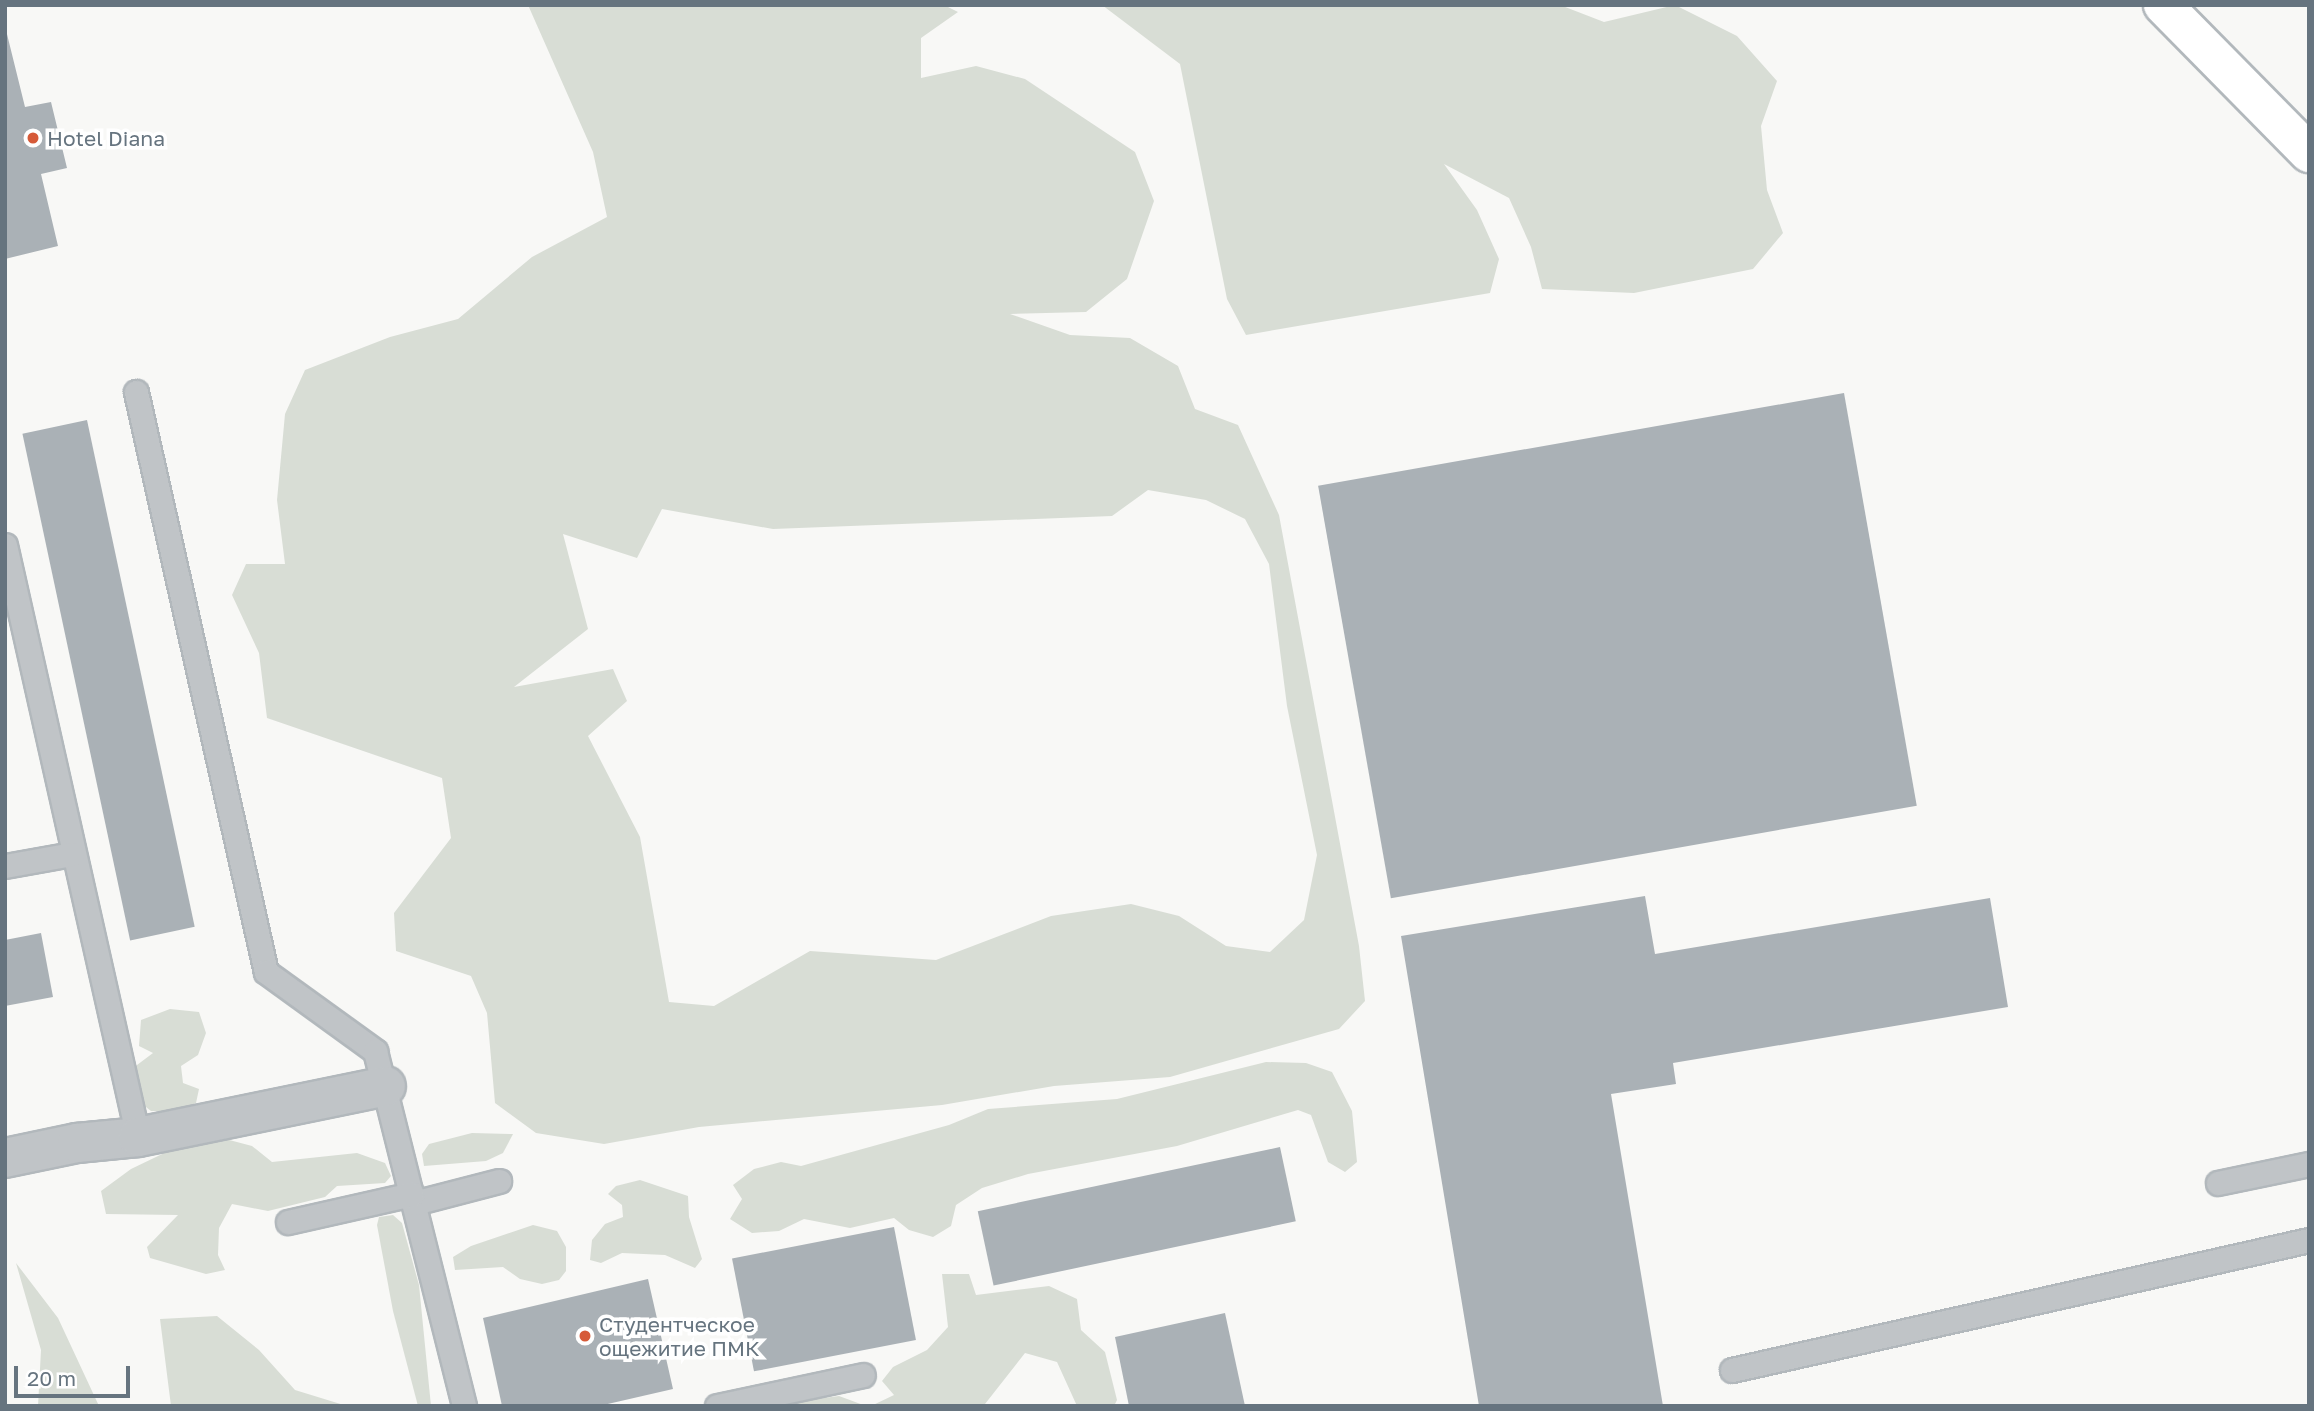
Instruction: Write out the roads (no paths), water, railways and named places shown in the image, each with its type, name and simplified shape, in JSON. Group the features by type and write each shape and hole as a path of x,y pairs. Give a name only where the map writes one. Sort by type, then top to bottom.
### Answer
{"main road":[{"path":"2163,5 2309,153"}],"street":[{"path":"5,1158 77,1143 138,1137 386,1086"}],"lane":[{"path":"135,392 266,971 375,1051 386,1086 464,1406"},
{"path":"5,545 72,854 117,1027 138,1137"},
{"path":"5,866 72,854"},
{"path":"2218,1183 2309,1164"},
{"path":"288,1222 499,1181"},
{"path":"1732,1370 2309,1240"},
{"path":"718,1406 863,1375"}],"place":[{"name":"Hotel Diana","path":"33,138"},
{"name":"Студентческое ощежитие ПМК","path":"585,1336"}]}
